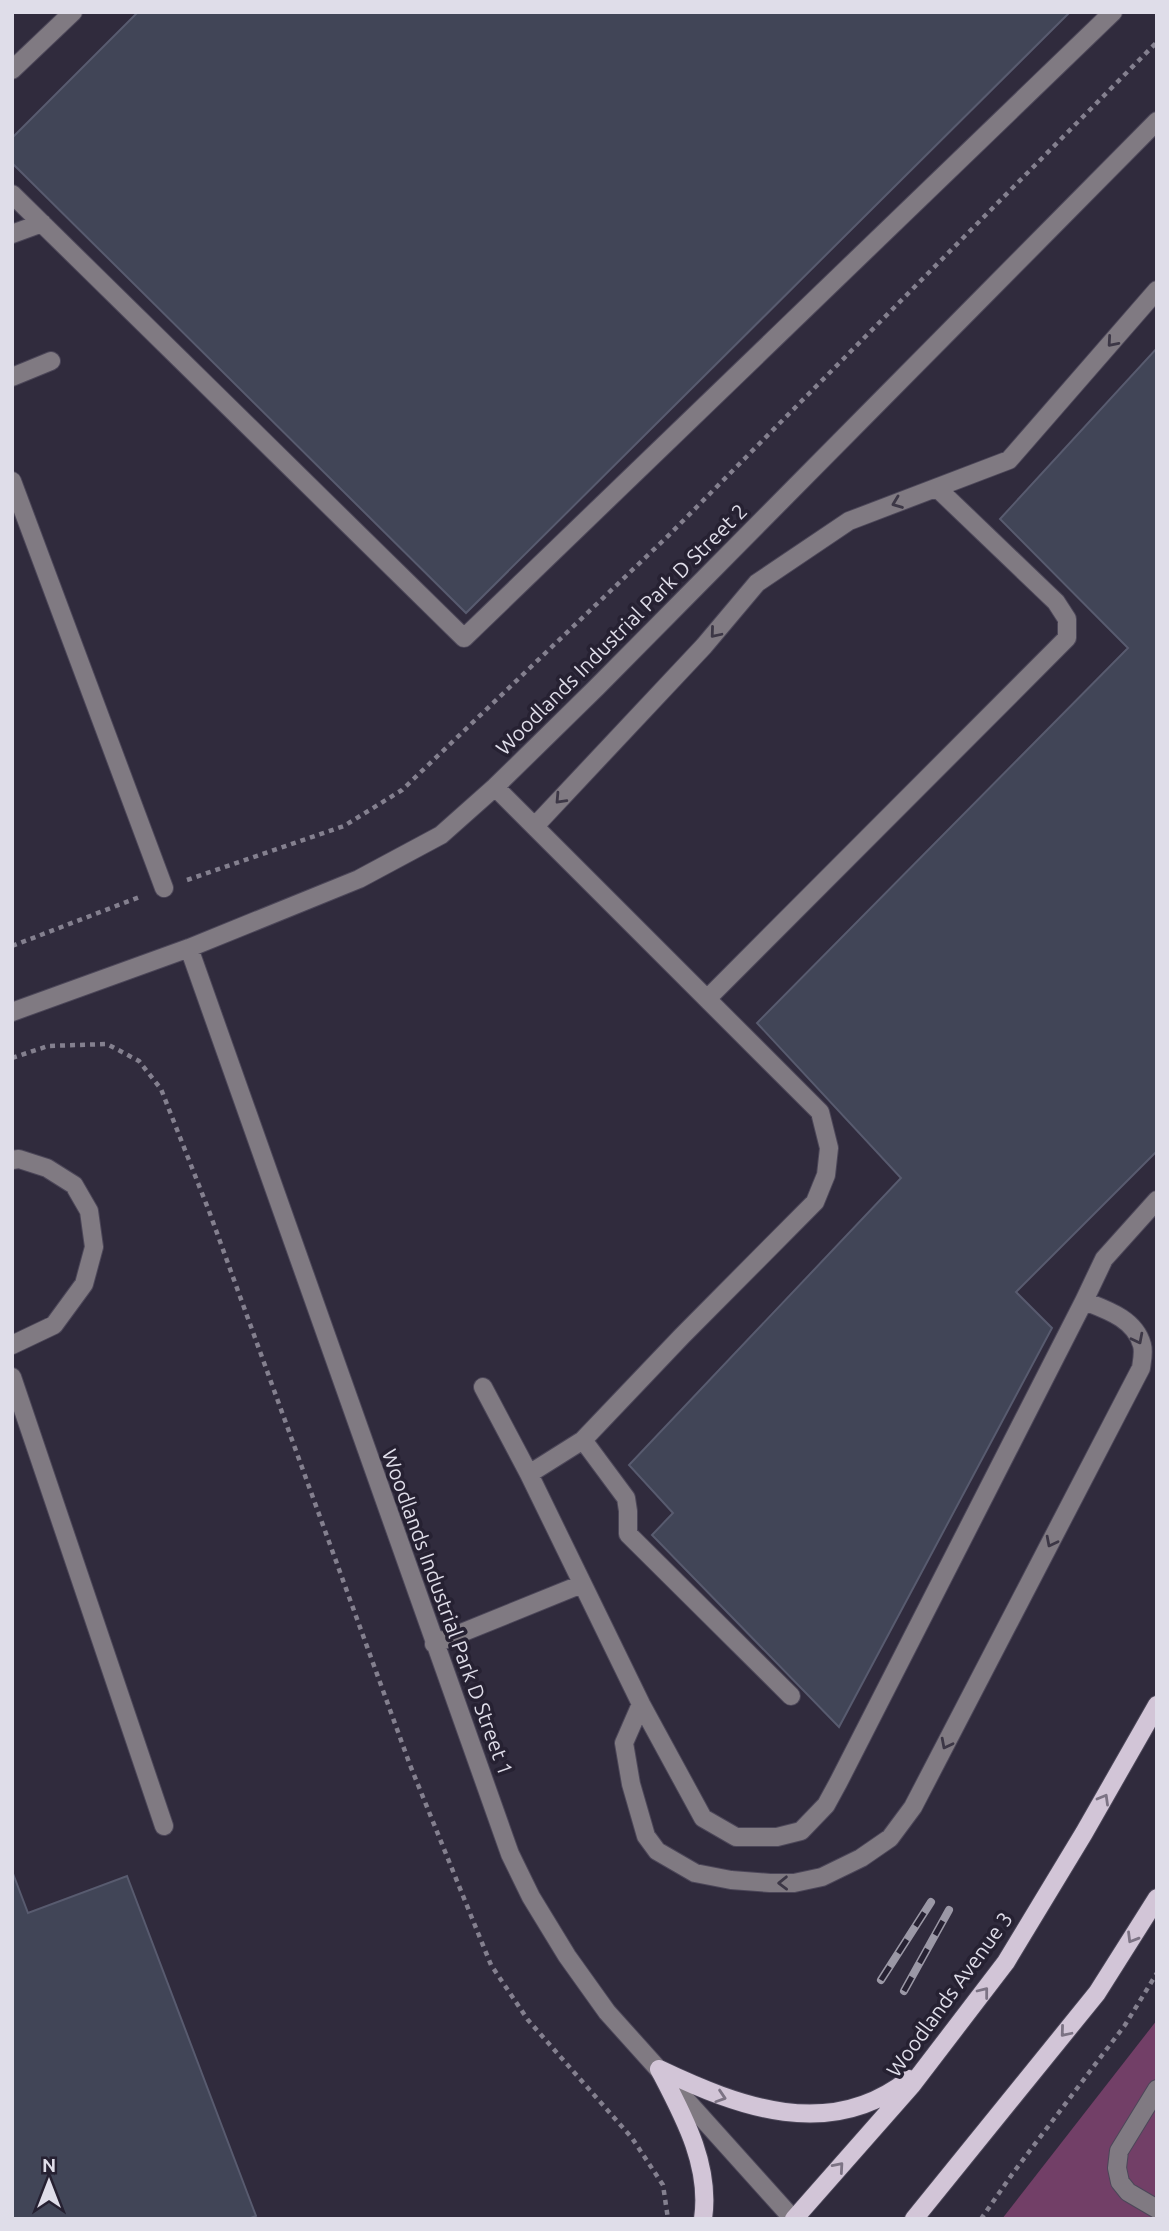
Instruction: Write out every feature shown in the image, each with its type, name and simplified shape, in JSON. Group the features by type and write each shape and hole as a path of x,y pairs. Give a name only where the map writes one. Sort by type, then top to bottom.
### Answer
{"main road":[{"name":"Woodlands Avenue 3","path":"794,2219 928,2064 1006,1962 1157,1705"},
{"path":"914,2219 1097,1993 1157,1898"},
{"path":"659,2069 708,2092 751,2106 785,2113 808,2114 837,2112 871,2101 897,2088 928,2064"},
{"path":"659,2069 689,2129 698,2156 703,2181 703,2219"}],"street":[{"path":"12,70 73,12"},
{"path":"12,194 464,638 1113,12"},
{"name":"Woodlands Industrial Park D Street 2","path":"12,1012 189,948 359,879 441,835 495,787 597,687 1157,121"},
{"path":"12,234 42,223"},
{"path":"535,826 704,646 757,583 849,521 1009,460 1157,290"},
{"path":"12,377 51,361"},
{"path":"12,481 164,888"},
{"path":"707,999 1067,638 1067,619 1056,602 937,488"},
{"path":"495,787 820,1112 829,1148 826,1175 816,1202 583,1440 529,1474"},
{"name":"Woodlands Industrial Park D Street 1","path":"189,948 510,1854 531,1897 567,1956 607,2012 794,2219"},
{"path":"12,1160 19,1159 47,1168 74,1185 89,1211 93,1247 84,1284 54,1325 12,1345"},
{"path":"483,1387 529,1474 641,1704 703,1818 736,1836 776,1837 801,1831 826,1805 838,1783 1104,1259 1157,1200"},
{"path":"641,1704 624,1743 631,1784 646,1836 657,1851 695,1873 731,1880 794,1883 822,1877 861,1858 890,1838 913,1807 1142,1368 1143,1347 1136,1332 1119,1315 1084,1301"},
{"path":"12,1377 164,1826"},
{"path":"583,1440 626,1498 628,1534 791,1696"},
{"path":"435,1644 582,1584"},
{"path":"1157,2089 1119,2151 1117,2168 1120,2182 1128,2192 1157,2209"}],"path":[{"path":"12,946 164,888 344,826 402,790 669,535 1157,42"},
{"path":"12,1058 48,1046 107,1044 139,1061 161,1089 410,1765 491,1965 528,2020 632,2138 663,2185 668,2219"},
{"path":"981,2219 1125,2025 1157,1973"}],"shaded area":[{"path":"1157,2020 1157,2219 1002,2219"}],"building":[{"path":"138,12 1070,12 466,613 12,163 12,138"},
{"path":"1157,348 1157,1151 1016,1292 1052,1328 839,1727 652,1535 673,1513 629,1465 901,1178 757,1023 1128,648 1000,519"},
{"path":"12,1871 28,1913 127,1876 256,2216 248,2219 12,2219"}],"railway":[{"path":"881,1980 931,1902"},
{"path":"904,1991 949,1910"}]}
